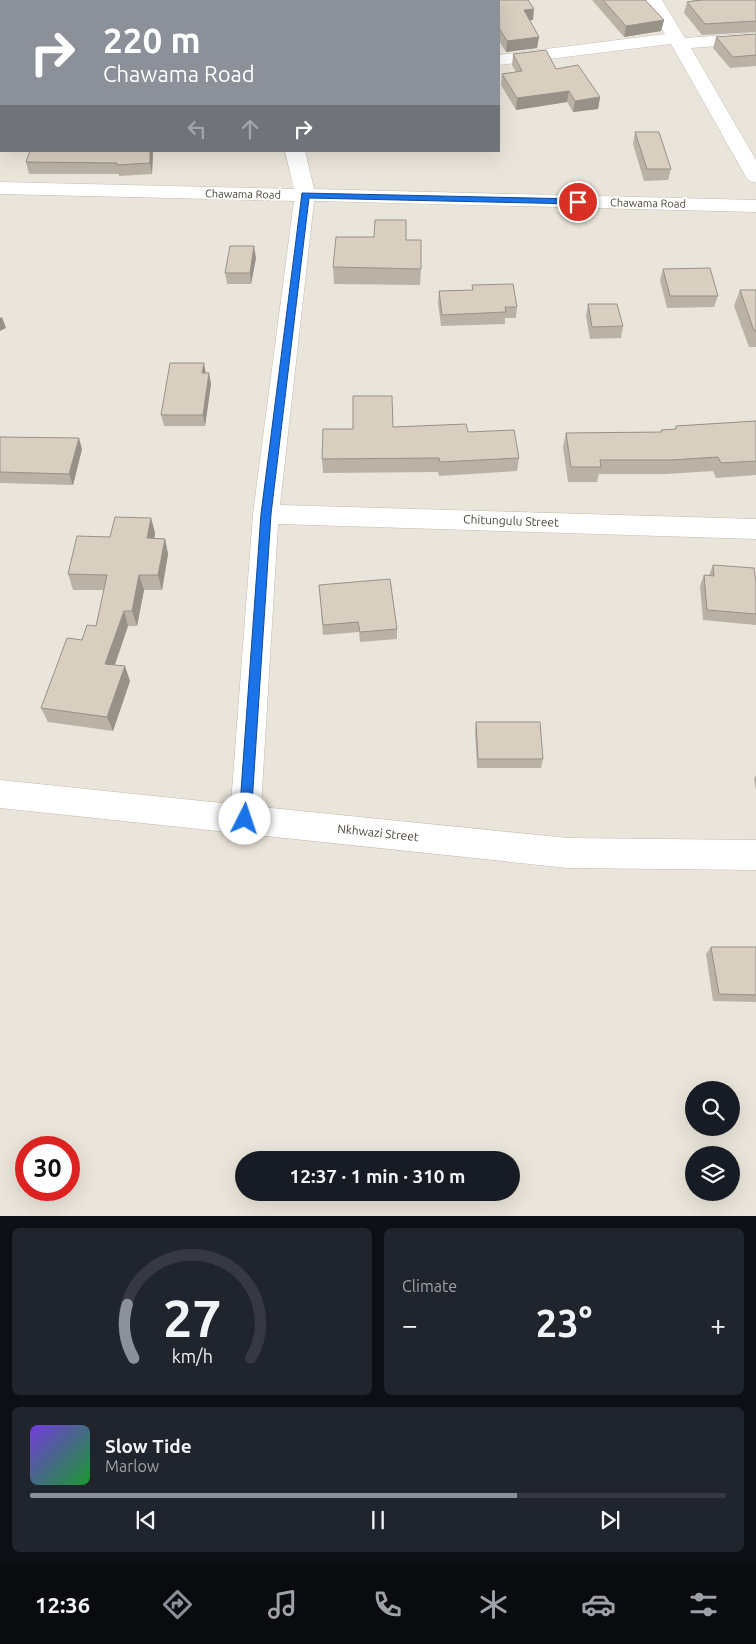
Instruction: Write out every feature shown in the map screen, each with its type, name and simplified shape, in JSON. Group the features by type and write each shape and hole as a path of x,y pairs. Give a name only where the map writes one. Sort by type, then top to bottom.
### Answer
{"street":[{"path":"654,0 756,177"},
{"path":"500,60 677,41 756,38"},
{"path":"245,819 266,514 305,195 295,152"},
{"name":"Chawama Road","path":"0,188 756,206"},
{"name":"Chitungulu Street","path":"266,514 756,529"},
{"name":"Nkhwazi Street","path":"0,794 568,853 756,855"}],"shaded area":[{"path":"500,0 756,0 756,1216 0,1216 0,152 500,152"}],"building":[{"path":"500,0 528,0 534,9 524,10 539,37 507,41 500,30"},
{"path":"603,0 645,0 664,20 626,26"},
{"path":"702,0 756,0 756,21 705,24 687,2"},
{"path":"756,34 756,55 733,57 716,37"},
{"path":"546,50 556,69 578,65 600,97 575,101 569,91 517,98 502,74 522,71 513,54"},
{"path":"635,132 659,132 671,169 647,169"},
{"path":"30,152 150,152 150,163 117,165 117,163 26,162"},
{"path":"375,220 406,220 406,240 421,240 421,269 333,267 336,237 374,237"},
{"path":"230,246 254,246 250,273 225,273"},
{"path":"710,268 718,296 670,296 663,269"},
{"path":"513,284 517,307 505,307 506,312 442,315 439,291 473,290 472,285"},
{"path":"740,290 756,290 756,330 754,331"},
{"path":"588,304 617,304 623,326 592,327"},
{"path":"170,363 204,363 202,373 209,373 203,415 161,415"},
{"path":"353,396 392,396 393,427 466,424 468,432 514,430 519,458 440,462 439,458 322,459 323,429 353,429"},
{"path":"756,421 756,461 721,463 718,457 671,460 600,460 601,467 571,467 566,433 662,432 661,430 676,429 676,426"},
{"path":"0,437 79,438 69,474 0,472"},
{"path":"115,517 151,518 147,538 165,539 158,575 139,575 132,611 124,611 105,664 125,666 107,717 41,708 67,638 82,640 87,625 96,626 107,575 68,574 77,536 110,537"},
{"path":"713,565 754,568 756,614 707,610 704,575 714,576"},
{"path":"390,579 397,629 360,632 358,622 323,625 319,585"},
{"path":"476,722 540,722 543,759 478,759"},
{"path":"711,947 756,947 756,995 719,994"}],"route":[{"path":"245,819 266,514 274,434 305,195 578,202"}]}
